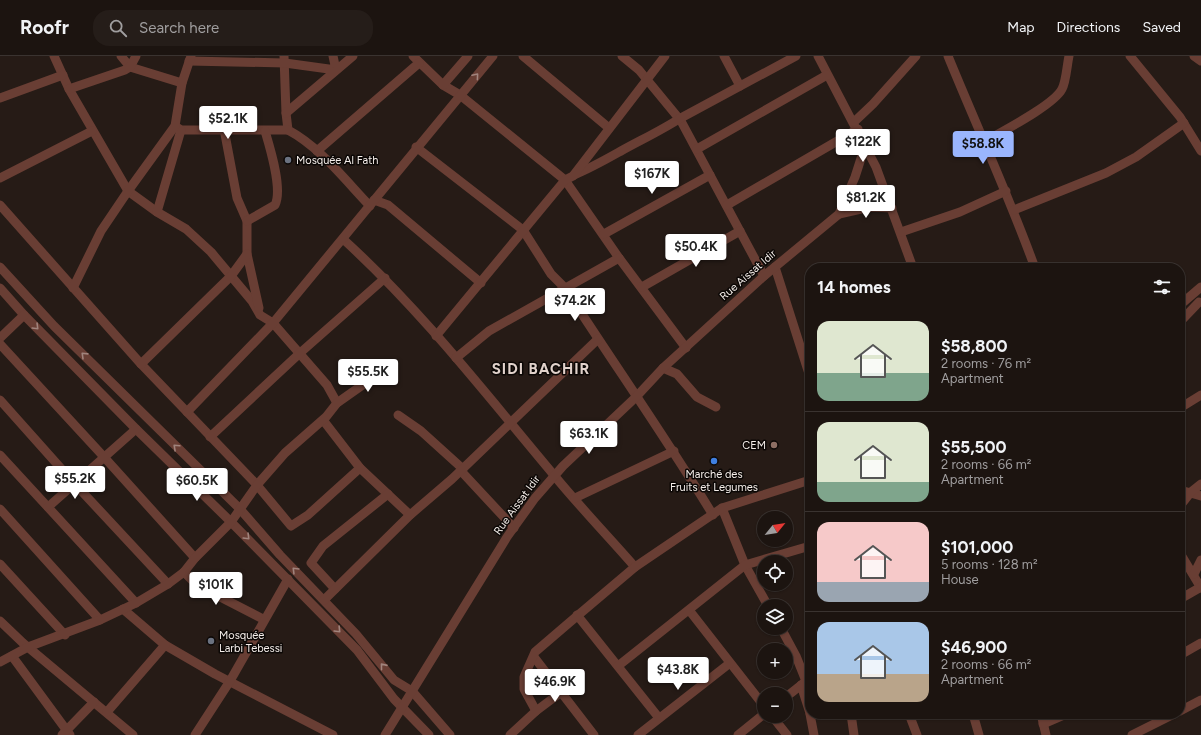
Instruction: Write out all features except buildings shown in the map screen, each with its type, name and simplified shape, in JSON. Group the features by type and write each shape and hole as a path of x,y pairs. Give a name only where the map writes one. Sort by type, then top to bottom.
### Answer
{"street":[{"path":"54,56 92,131 128,191 157,212 186,229 211,252 252,301 260,315 272,323 327,385 337,403"},
{"path":"122,56 130,67"},
{"path":"130,67 136,56"},
{"path":"333,56 336,70"},
{"path":"286,113 353,56"},
{"path":"443,85 468,56"},
{"path":"187,412 272,323 343,239 416,147 493,56"},
{"path":"523,56 609,128"},
{"path":"622,56 646,79 679,119 697,149 764,276"},
{"path":"436,336 523,230 569,178 665,56"},
{"path":"724,56 740,86"},
{"path":"569,178 595,167 621,151 796,56"},
{"path":"818,56 856,126 876,167 902,232 911,263"},
{"path":"727,205 856,126 873,104 916,56"},
{"path":"948,56 1014,210 1033,263"},
{"path":"984,142 1033,114 1059,94 1065,83 1069,56"},
{"path":"1194,56 1201,61"},
{"path":"1131,57 1184,123 1201,151"},
{"path":"157,212 178,128 182,83 190,58 285,60 336,70"},
{"path":"317,151 416,59 443,85 460,95 569,178 619,258 686,348"},
{"path":"285,60 286,113 288,130"},
{"path":"69,88 130,67 182,83"},
{"path":"0,98 63,75"},
{"path":"697,149 827,75"},
{"path":"1014,210 1106,173 1136,157 1184,123"},
{"path":"178,128 265,131 288,130 303,138 372,203 388,205 481,283"},
{"path":"73,288 101,231 128,191 178,128"},
{"path":"224,129 237,198 247,221 248,254 260,315"},
{"path":"0,178 92,131"},
{"path":"247,221 275,205 277,201 278,190 265,131"},
{"path":"839,214 855,177 866,146"},
{"path":"416,147 523,230 551,274 565,288 636,397 674,451 713,515"},
{"path":"604,234 710,175"},
{"path":"902,232 960,212 1006,191"},
{"path":"0,205 141,364 257,485 292,526 308,515 360,468"},
{"path":"839,214 870,208 892,208"},
{"name":"Rue Aissat Idir","path":"385,735 514,528 535,498 554,475 636,397 663,368 764,276 839,214"},
{"path":"642,287 740,231"},
{"path":"343,239 385,278 422,317 436,336 554,475 635,567"},
{"path":"141,364 231,276 248,254"},
{"path":"456,358 489,331 619,258"},
{"path":"0,267 54,326 240,509 280,555 366,646 394,680 412,691 450,735"},
{"path":"775,268 805,362"},
{"path":"210,437 300,353 385,278"},
{"path":"0,288 24,315 136,429 231,522 357,650 403,708 429,735"},
{"path":"1185,301 1197,290 1200,304 1185,318"},
{"path":"0,338 24,315"},
{"path":"324,600 410,515 462,470 598,338"},
{"path":"0,344 194,558"},
{"path":"0,662 28,647 65,635 136,603 168,584 184,572 194,558 231,522 257,485 285,453 323,420 337,403 388,367"},
{"path":"663,368 677,374 697,397 716,407"},
{"path":"1185,405 1201,395"},
{"path":"0,400 74,483 168,584"},
{"path":"398,415 421,431 462,470 514,528"},
{"path":"323,420 360,468 410,515"},
{"path":"48,508 74,483 136,429"},
{"path":"575,498 674,451"},
{"path":"1,458 136,603"},
{"path":"536,711 524,689 524,677 535,652 577,615 635,567 722,508 805,482"},
{"path":"1185,500 1191,492 1201,484"},
{"path":"1185,491 1201,496"},
{"path":"336,589 311,563 323,546 388,494"},
{"path":"722,508 745,565 764,599"},
{"path":"0,509 100,620"},
{"path":"618,666 745,565 805,547"},
{"path":"1185,560 1201,587 1185,596"},
{"path":"1194,574 1201,560"},
{"path":"0,564 65,635"},
{"path":"184,572 197,585 264,619"},
{"path":"195,735 230,681 288,579"},
{"path":"123,609 165,645 333,735"},
{"path":"689,610 757,697"},
{"path":"577,615 659,718"},
{"path":"0,621 28,647 133,735"},
{"path":"784,635 796,656 805,679"},
{"path":"1185,651 1201,642"},
{"path":"107,712 165,645"},
{"path":"12,656 66,734 94,702"},
{"path":"534,657 594,735"},
{"path":"638,735 730,663"},
{"path":"793,692 805,683"},
{"path":"510,735 536,711 560,692"},
{"path":"1185,708 1201,700"},
{"path":"812,719 814,725 814,735"},
{"path":"852,719 854,735"},
{"path":"911,719 917,735"},
{"path":"974,719 979,735"},
{"path":"1042,719 1046,735"},
{"path":"1043,724 1054,719"},
{"path":"1155,719 1157,723"},
{"path":"1132,735 1165,719"},
{"path":"738,735 757,720"},
{"path":"778,723 787,735"},
{"path":"440,724 458,735"}],"place":[{"name":"Mosquée Al Fath","path":"288,160"},
{"name":"CEM","path":"774,445"},
{"name":"Marché des Fruits et Legumes","path":"714,461"},
{"name":"Mosquée Larbi Tebessi","path":"211,641"}],"district":[{"name":"SIDI BACHIR","path":"541,369"}]}
